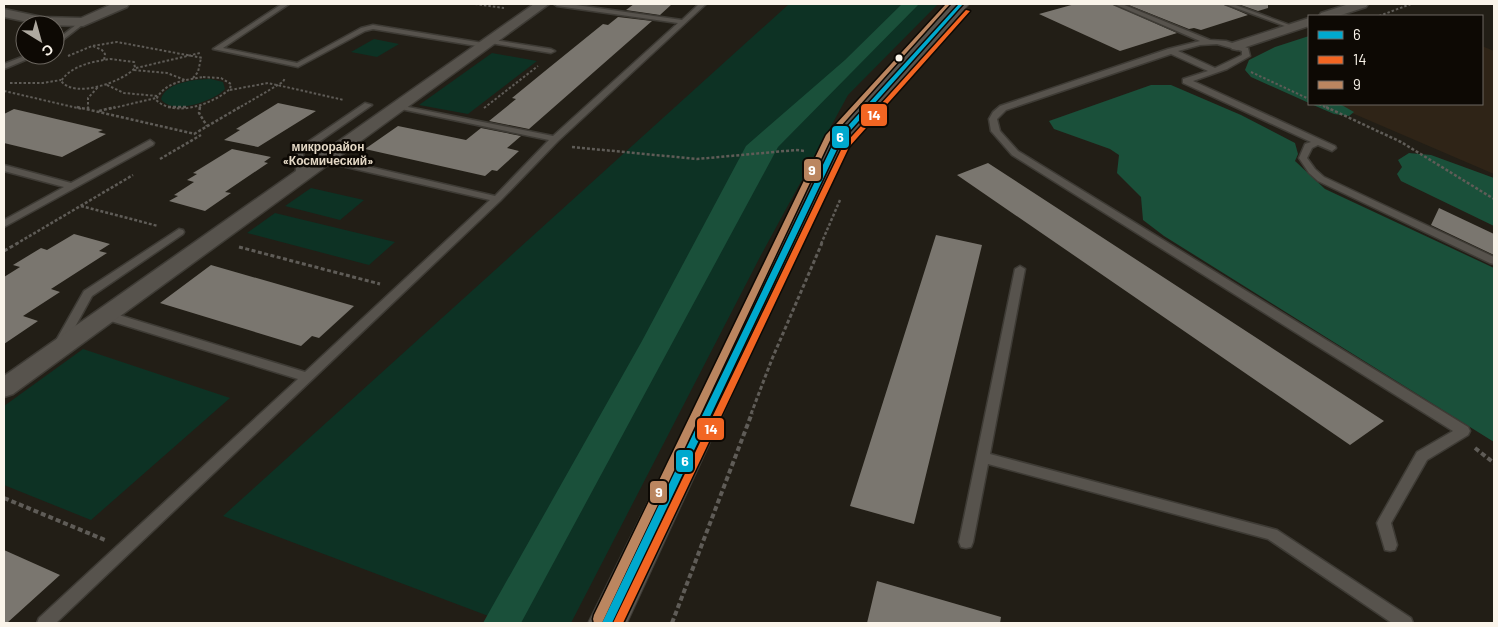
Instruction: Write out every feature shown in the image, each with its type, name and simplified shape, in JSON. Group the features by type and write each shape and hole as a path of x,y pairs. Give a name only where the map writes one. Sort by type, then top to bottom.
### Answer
{"street":[{"path":"4,13 42,21 84,22 122,4"},
{"path":"4,388 396,106 542,4"},
{"path":"607,623 838,140 961,4"},
{"path":"1329,15 1357,4"},
{"path":"1237,46 1308,22"}],"lane":[{"path":"286,4 217,49 298,65 363,29 373,27 550,51"},
{"path":"557,4 683,22"},
{"path":"45,623 497,199 552,142 703,4"},
{"path":"1117,4 1207,41 1223,42 1245,50 1246,56 1234,64 1186,81 1332,148"},
{"path":"1228,4 1292,27"},
{"path":"65,36 84,22"},
{"path":"1207,41 1171,51 1003,108 996,112 993,119 994,130 1015,153 1463,431 1422,456 1384,523 1390,546"},
{"path":"1171,51 1215,71"},
{"path":"299,176 299,152 368,105"},
{"path":"396,106 468,121 552,142"},
{"path":"1318,142 1308,146 1303,158 1312,171 1321,179 1494,261"},
{"path":"4,224 150,143"},
{"path":"323,159 497,199"},
{"path":"4,168 71,186"},
{"path":"56,350 88,294 179,232"},
{"path":"966,542 1020,269"},
{"path":"105,315 307,377"},
{"path":"983,457 1272,534 1405,623"}],"path":[{"path":"474,4 510,9"},
{"path":"1380,15 1411,4"},
{"path":"67,57 92,46 117,42 210,60"},
{"path":"92,46 102,50 105,54 104,60"},
{"path":"468,121 554,54 554,52 550,51"},
{"path":"62,80 63,84 68,87 99,86 121,79 135,69 192,56"},
{"path":"192,79 198,72 201,58"},
{"path":"8,83 43,83 62,80 69,72 77,68 104,60 128,60 134,62 135,69"},
{"path":"135,69 160,71 177,75 185,81"},
{"path":"1249,71 1308,99"},
{"path":"194,134 283,82 285,78 282,74"},
{"path":"95,112 157,97 170,86 192,79 222,78 231,84 229,90"},
{"path":"4,85 16,79"},
{"path":"106,84 117,92 136,96 157,97"},
{"path":"157,97 158,104 164,107 185,108 218,98 229,90 257,84 277,86 368,105"},
{"path":"88,110 88,98 99,86"},
{"path":"4,91 201,135 158,160"},
{"path":"200,105 199,113 207,126"},
{"path":"1321,105 1401,142 1494,199"},
{"path":"552,142 697,159 796,150 831,154"},
{"path":"4,251 141,170"},
{"path":"672,623 772,359 842,194"},
{"path":"4,498 125,548"}],"shaded area":[{"path":"1483,46 1494,51 1494,174 1333,105 1483,105"}],"green space":[{"path":"789,4 938,4 848,95 761,255 571,623 507,623 223,516"},
{"path":"902,4 919,4 778,147 521,623 483,623 642,341 746,146 845,60"},
{"path":"1308,36 1308,103 1251,77 1245,70 1249,60 1275,47"},
{"path":"374,39 399,44 377,57 351,52"},
{"path":"492,53 537,61 468,114 419,105"},
{"path":"211,79 223,82 225,89 220,94 203,102 193,105 174,106 166,104 161,99 164,93 175,85"},
{"path":"1151,85 1171,85 1241,115 1295,143 1298,154 1295,161 1325,189 1494,268 1494,442 1164,236 1143,220 1141,197 1117,173 1119,155 1110,149 1054,129 1049,121"},
{"path":"1313,105 1342,105 1354,112 1349,116 1334,114"},
{"path":"1409,153 1431,155 1494,178 1494,226 1401,181 1397,174 1402,167 1398,160"},
{"path":"311,188 364,200 340,220 285,206"},
{"path":"275,213 395,242 369,265 247,233"},
{"path":"83,349 230,398 91,520 4,485 4,406"}],"building":[{"path":"634,4 672,4 660,15 626,10"},
{"path":"1075,4 1112,4 1177,33 1120,51 1039,14"},
{"path":"1126,4 1223,4 1248,15 1201,30 1189,29"},
{"path":"1238,4 1268,4 1268,8 1258,11"},
{"path":"618,17 652,21 529,129 489,121 516,99 512,98 603,24 608,25"},
{"path":"278,103 316,111 258,147 224,140 240,130 236,129"},
{"path":"14,109 103,130 98,132 106,134 62,157 4,143 4,114"},
{"path":"398,126 466,140 481,128 521,136 507,148 519,151 497,171 492,170 485,176 365,149"},
{"path":"232,149 271,157 264,162 268,163 225,192 231,193 205,211 169,201 178,196 174,195 194,182 187,180 197,174 193,173"},
{"path":"988,163 1384,421 1350,445 957,175"},
{"path":"1439,208 1494,234 1494,255 1431,225"},
{"path":"74,234 110,244 99,251 107,253 51,289 60,292 23,316 38,321 4,344 4,277 20,267 13,265 41,248 47,250"},
{"path":"936,235 982,245 914,524 850,506"},
{"path":"211,265 354,306 319,338 312,336 301,346 160,303"},
{"path":"4,550 60,575 7,623 4,623"},
{"path":"877,581 1001,617 1000,623 867,623"}],"transit line":[{"name":"9","path":"598,619 829,135 948,4"},
{"name":"6","path":"607,623 838,140 961,4"},
{"name":"14","path":"618,623 846,146 968,11"}],"district":[{"name":"микрорайон «Космический»","path":"328,153"}]}
